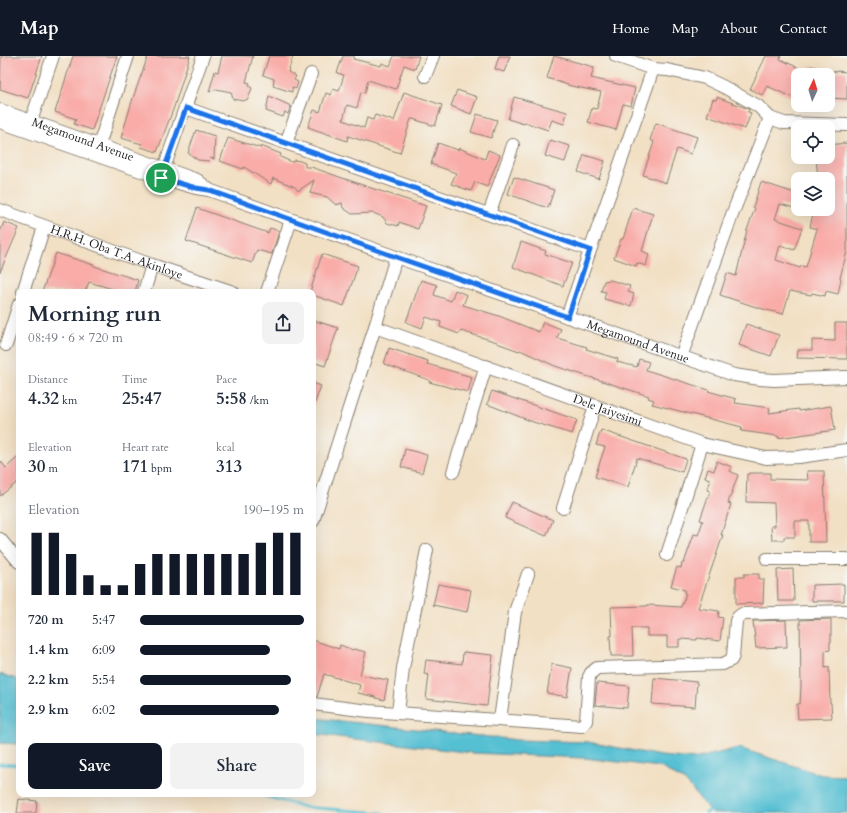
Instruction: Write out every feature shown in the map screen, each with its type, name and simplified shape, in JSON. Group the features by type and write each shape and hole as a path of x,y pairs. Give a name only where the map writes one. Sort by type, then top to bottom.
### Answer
{"street":[{"path":"31,122 53,56"},
{"path":"99,145 128,56"},
{"path":"163,173 204,56"},
{"path":"425,76 433,56"},
{"path":"616,56 653,69 667,70 705,78 758,106 770,118 784,123 847,125"},
{"path":"568,317 653,69"},
{"path":"286,143 311,74"},
{"path":"186,108 590,250"},
{"name":"Megamound Avenue","path":"0,110 99,145 163,173"},
{"path":"682,357 732,215 770,118"},
{"name":"Megamound Avenue","path":"0,122 163,173 198,180 209,190 291,220 734,375 760,379 782,380 847,377"},
{"path":"488,214 513,145"},
{"name":"H.R.H. Oba T.A. Akinloye","path":"0,210 152,265 225,289"},
{"path":"268,289 291,220"},
{"path":"24,289 44,227"},
{"path":"316,512 396,257"},
{"path":"145,289 152,265"},
{"path":"6,345 16,313"},
{"name":"Dele Jaiyesimi","path":"375,327 702,444 766,458 799,457 847,450"},
{"path":"453,472 486,366"},
{"path":"563,508 595,406"},
{"path":"667,555 702,444"},
{"path":"0,539 16,558"},
{"path":"398,713 403,668 426,550"},
{"path":"767,559 847,559"},
{"path":"500,720 515,612 528,574"},
{"path":"316,704 398,713 582,726 586,721 589,677 597,668 724,664 731,660 733,656 736,621 742,614 847,610"}],"water":[{"path":"0,674 16,679 16,744 0,743"},
{"path":"316,718 518,740 588,742 661,756 694,759 739,748 822,775 847,776 847,813 712,813 685,781 660,767 584,758 473,753 316,734"}],"building":[{"path":"1,56 42,56 28,98 0,89"},
{"path":"73,56 117,56 92,130 74,124 76,119 55,112"},
{"path":"148,56 190,56 174,107 157,152 141,147 142,144 121,138"},
{"path":"222,56 253,56 246,82 250,83 249,86 252,88 248,99 243,101 233,99 231,92 216,89 209,92 215,71 218,72"},
{"path":"269,56 293,56 288,72 296,76 294,80 298,82 296,89 292,87 292,92 273,86 274,79 263,75"},
{"path":"343,56 354,56 353,59 381,66 382,63 390,66 394,56 419,56 415,69 404,65 396,89 368,80 365,93 361,92 357,108 347,105 343,120 364,128 367,118 373,120 375,115 394,121 404,92 442,105 435,126 411,119 400,153 348,136 347,141 308,127 314,110 320,112 326,93 331,95 333,89 339,91 344,75 337,73"},
{"path":"499,56 510,56 504,72 495,69"},
{"path":"554,56 594,67 591,78 635,88 631,106 623,104 616,130 588,122 592,108 597,109 601,92 571,86 547,78"},
{"path":"766,56 781,56 780,59 799,68 791,68 791,97 767,86 762,95 750,89"},
{"path":"835,72 847,72 847,99 835,98"},
{"path":"457,90 477,97 471,114 451,106"},
{"path":"269,96 291,106 288,114 285,112 283,117 266,111"},
{"path":"514,97 567,112 564,124 552,120 548,130 524,122 524,124 508,119"},
{"path":"717,97 749,109 748,112 751,113 745,129 707,116 713,99 716,100"},
{"path":"477,114 497,120 491,138 471,132"},
{"path":"656,123 697,137 691,154 677,149 666,183 643,175 654,142 650,140"},
{"path":"196,130 215,136 214,159 210,158 209,161 198,160 188,153"},
{"path":"228,138 261,148 261,146 281,154 280,157 292,162 295,160 305,163 305,167 311,167 426,206 418,229 399,222 398,226 387,223 383,217 373,213 352,214 343,208 342,203 336,205 327,197 310,193 314,180 298,191 295,187 273,178 271,184 244,167 243,169 220,161"},
{"path":"550,140 570,146 565,162 545,156"},
{"path":"438,143 458,150 459,148 485,159 488,150 500,155 487,187 475,182 471,191 451,184 456,173 431,164"},
{"path":"847,143 847,251 840,278 838,294 826,291 825,296 790,291 783,314 720,295 727,273 736,276 747,230 755,208 753,207 761,182 791,192 791,207 780,204 775,219 802,228 794,250 780,245 776,260 800,268 801,266 806,267 817,229 810,227 812,216 835,216 835,172 817,172 817,164 835,164 835,144"},
{"path":"584,155 605,161 599,179 578,172"},
{"path":"514,177 554,190 548,208 508,194"},
{"path":"197,208 268,233 270,228 279,231 272,254 257,250 252,263 186,241"},
{"path":"633,208 653,214 642,251 649,254 646,266 637,263 636,266 614,258 621,239 623,239"},
{"path":"4,222 19,228 0,272 0,232"},
{"path":"521,242 546,251 545,254 572,263 563,286 513,267"},
{"path":"56,253 138,280 136,289 113,289 89,282 86,289 43,289"},
{"path":"322,254 358,266 344,306 316,296 316,289 311,289"},
{"path":"421,280 437,285 434,295 451,301 455,290 467,295 463,305 499,316 539,332 543,322 561,329 557,338 587,347 586,349 618,359 617,362 637,367 639,359 649,362 646,370 736,399 735,403 770,408 769,413 799,409 799,411 831,406 835,430 778,438 778,436 741,431 742,427 652,404 654,400 648,398 649,396 555,366 520,350 519,351 497,342 461,331 459,334 440,327 441,322 426,317 422,328 406,322"},
{"path":"610,280 630,286 628,292 634,294 631,306 604,299 606,292 601,291 604,281"},
{"path":"316,321 338,328 325,366 316,363"},
{"path":"835,323 847,323 847,359 797,358 798,350 812,350 812,340 835,341"},
{"path":"746,324 779,335 771,356 739,345"},
{"path":"389,348 428,361 427,364 472,377 468,392 429,382 429,380 384,364"},
{"path":"316,384 321,386 316,400"},
{"path":"492,391 577,420 572,434 533,422 487,404"},
{"path":"601,430 686,459 682,472 637,458 628,487 595,477 605,447 596,445"},
{"path":"405,449 427,455 422,473 401,467"},
{"path":"16,459 16,483 0,496 0,460 6,468"},
{"path":"717,461 732,467 730,471 738,475 728,503 731,504 721,535 723,535 698,608 719,611 718,617 723,618 720,641 697,638 697,640 679,639 679,647 667,647 667,636 647,636 647,628 632,628 633,656 611,656 611,607 647,605 681,607 686,594 684,593 685,590 671,586 677,567 681,568 682,563 684,563 694,534 698,535 703,521 700,520 710,491 707,490 711,480 705,477 708,469 714,471"},
{"path":"807,471 824,471 826,542 809,542 809,521 795,521 795,537 784,537 784,540 772,540 771,526 775,526 774,503 746,502 747,474 770,473 770,479 808,480"},
{"path":"512,502 553,520 546,536 505,518"},
{"path":"793,569 794,601 778,601 777,570"},
{"path":"744,574 759,574 759,579 764,579 763,603 736,604 736,577 744,577"},
{"path":"438,584 471,590 467,612 433,605"},
{"path":"844,584 844,601 812,601 812,585"},
{"path":"831,619 831,642 830,650 825,651 825,668 829,667 832,718 798,719 797,704 800,704 801,686 800,620"},
{"path":"786,620 787,647 756,648 753,621"},
{"path":"316,641 339,649 340,645 353,650 366,652 360,675 388,680 384,700 358,693 360,685 324,674 317,697"},
{"path":"463,652 493,655 487,706 426,699 429,675 424,674 426,660 462,664"},
{"path":"552,664 572,668 567,697 547,693"},
{"path":"654,678 697,682 695,707 652,704"},
{"path":"597,683 629,686 627,708 595,705"},
{"path":"19,799 37,801 36,813 17,813"}],"waterway":[{"path":"0,764 16,765"},
{"path":"268,797 304,807 382,813"},
{"path":"706,813 713,809"}],"route":[{"path":"186,108 590,250 568,317 209,190 196,188 161,178 186,108"}]}
